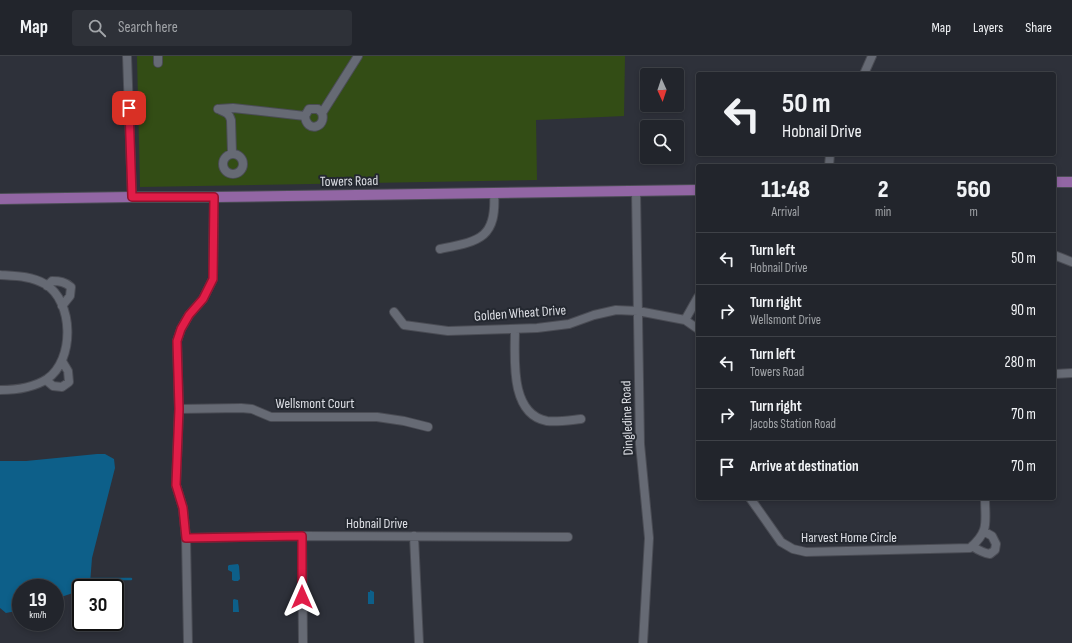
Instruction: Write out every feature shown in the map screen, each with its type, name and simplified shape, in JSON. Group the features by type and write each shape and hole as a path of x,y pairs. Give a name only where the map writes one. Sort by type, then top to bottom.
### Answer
{"main road":[{"path":"1056,182 1072,182"},
{"name":"Towers Road","path":"0,199 696,190"}],"street":[{"path":"127,56 132,197"},
{"path":"322,113 358,56"},
{"path":"865,72 872,56"},
{"path":"232,153 231,120 226,112 218,109 233,108 304,116"},
{"path":"312,108 318,109 322,113 323,120 320,125 311,126 308,125 304,116 307,111 312,108"},
{"name":"Dingledine Road","path":"636,191 640,444 649,538 643,643"},
{"path":"440,249 473,241 485,234 490,229 494,214 494,193"},
{"path":"188,643 186,538 183,508 176,485 179,409 177,341 181,329 189,315 203,299 213,279 214,197"},
{"path":"1056,256 1072,262"},
{"path":"0,275 27,278 47,286 61,302 68,330 66,348 60,366 46,380 27,388 0,390"},
{"path":"47,286 52,281 57,281 65,282 70,287 70,296 62,306"},
{"path":"685,320 696,301"},
{"name":"Golden Wheat Drive","path":"394,312 404,325 448,331 557,326 569,324 594,315 616,310 638,311 685,320 696,328"},
{"path":"515,329 517,387 525,405 533,414 548,421 581,419"},
{"path":"46,380 53,386 62,387 69,382 68,371 62,361"},
{"path":"1056,374 1072,373"},
{"name":"Wellsmont Court","path":"179,409 241,408 252,409 271,417 377,417 404,421 428,427"},
{"name":"Harvest Home Circle","path":"751,500 781,542 793,549 806,552 959,549 970,548 972,546"},
{"path":"984,500 985,532 978,542 972,546 986,554 990,554 994,550 996,544 992,536 985,532"},
{"path":"302,536 303,643"},
{"name":"Hobnail Drive","path":"186,538 302,536 568,537"},
{"path":"414,536 418,643"}],"green space":[{"path":"137,56 625,56 624,116 536,120 537,180 140,187"}],"water":[{"path":"105,454 114,459 115,468 92,558 90,579 72,579 72,593 64,596 64,579 12,579 12,612 6,613 0,608 0,461 26,461"},
{"path":"238,564 240,579 238,581 234,581 232,580 232,572 228,570 228,566"},
{"path":"370,590 374,592 374,604 368,604 368,592 370,592"},
{"path":"234,599 238,600 239,612 233,612"}],"waterway":[{"path":"124,579 131,579"}],"route":[{"path":"129,108 132,197 214,197 213,279 203,299 189,315 181,329 177,341 179,409 176,485 183,508 186,538 302,536 302,597"}]}
